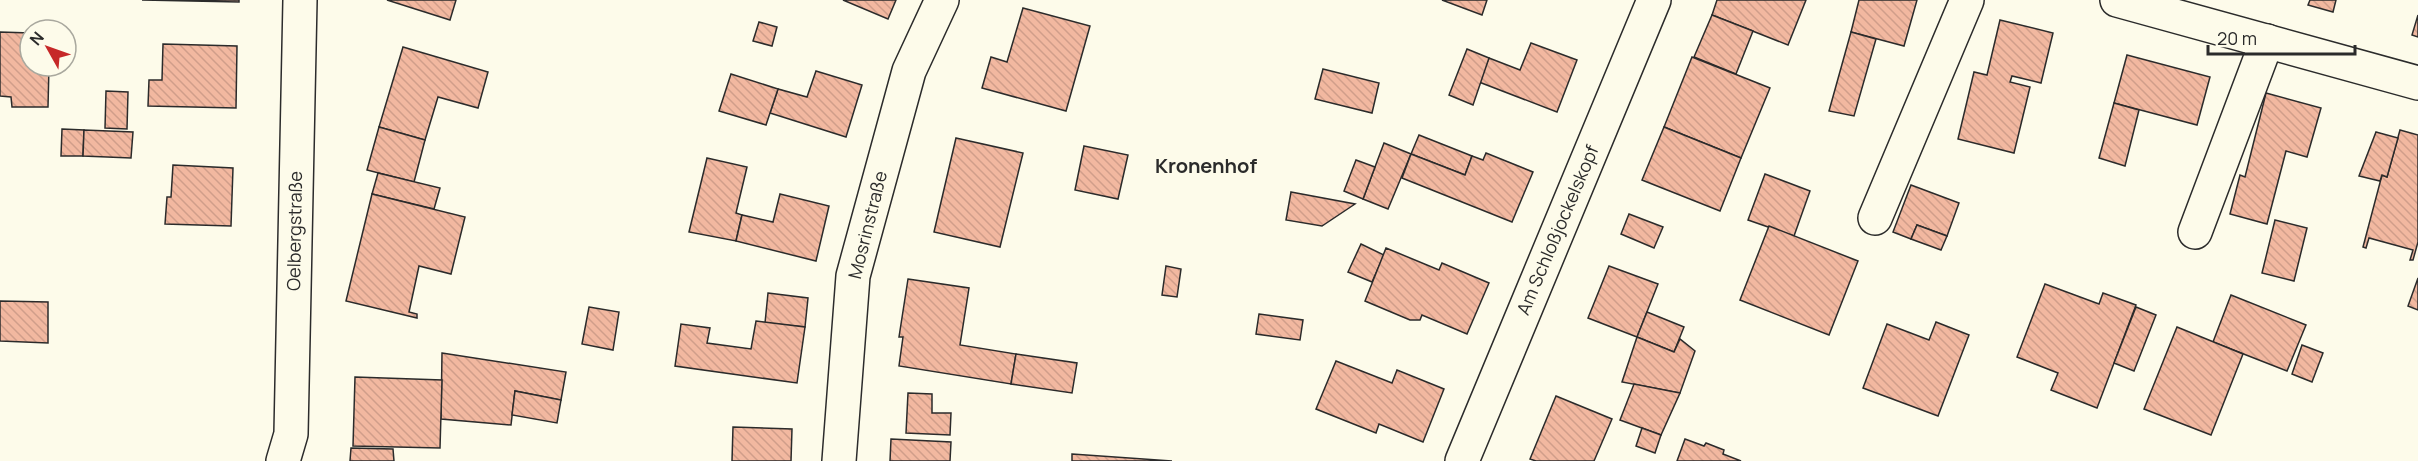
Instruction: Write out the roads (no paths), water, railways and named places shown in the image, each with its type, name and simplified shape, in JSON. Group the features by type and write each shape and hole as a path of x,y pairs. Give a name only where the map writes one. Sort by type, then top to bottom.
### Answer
{"street":[{"name":"Oelbergstraße","path":"283,461 291,434 300,0"},
{"name":"Mosrinstraße","path":"839,461 853,276 909,71 942,0"},
{"name":"Am Schloßjockelskopf","path":"1462,461 1654,0"},
{"path":"1875,218 1967,0"},
{"path":"2117,0 2418,83"},
{"path":"2195,231 2267,41"}],"district":[{"name":"Kronenhof","path":"1206,166"}]}
